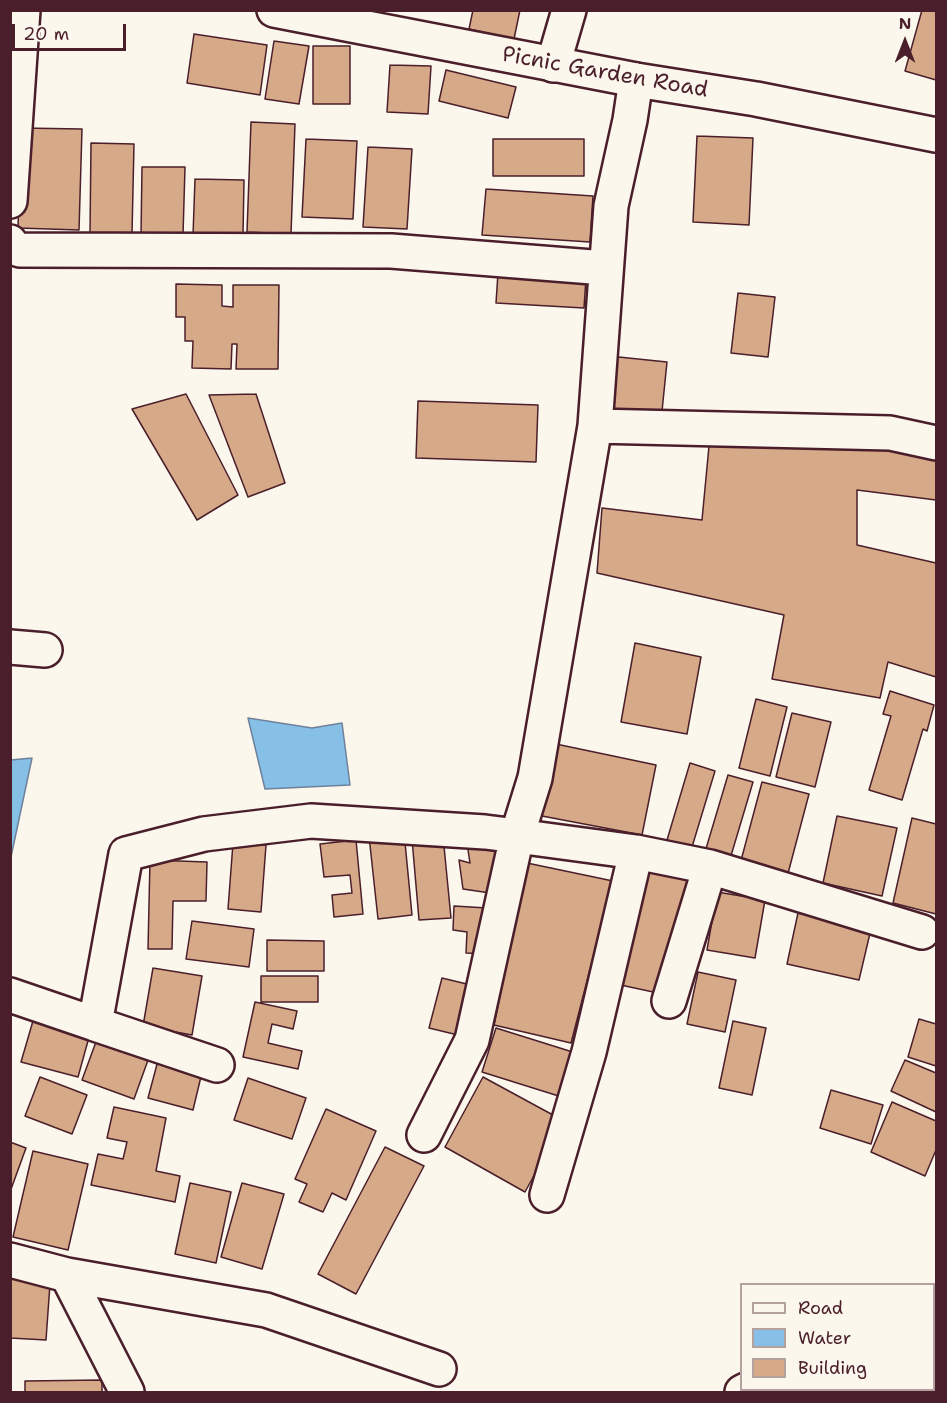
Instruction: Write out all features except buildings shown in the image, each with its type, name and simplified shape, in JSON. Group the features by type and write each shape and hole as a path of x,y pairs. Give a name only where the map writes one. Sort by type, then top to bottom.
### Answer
{"street":[{"path":"10,201 23,10"},
{"path":"553,64 569,10"},
{"name":"Picnic Garden Road","path":"286,11 338,24 636,80 756,99 936,135"},
{"path":"424,1136 472,1040 517,837 535,778 595,426 611,206 630,120 636,80"},
{"path":"10,242 12,247 20,250 391,250 605,268"},
{"path":"595,426 890,433 936,443"},
{"path":"10,647 45,650"},
{"path":"95,1024 126,854 204,834 311,821 485,832 636,852 710,867 922,932"},
{"path":"547,1195 589,1052 636,852"},
{"path":"669,1001 710,867"},
{"path":"10,995 217,1065"},
{"path":"10,1260 67,1275 266,1310 439,1369"},
{"path":"67,1275 127,1392"}],"water":[{"path":"248,718 312,728 342,723 350,785 265,789"},
{"path":"32,758 11,857 11,760"}]}
